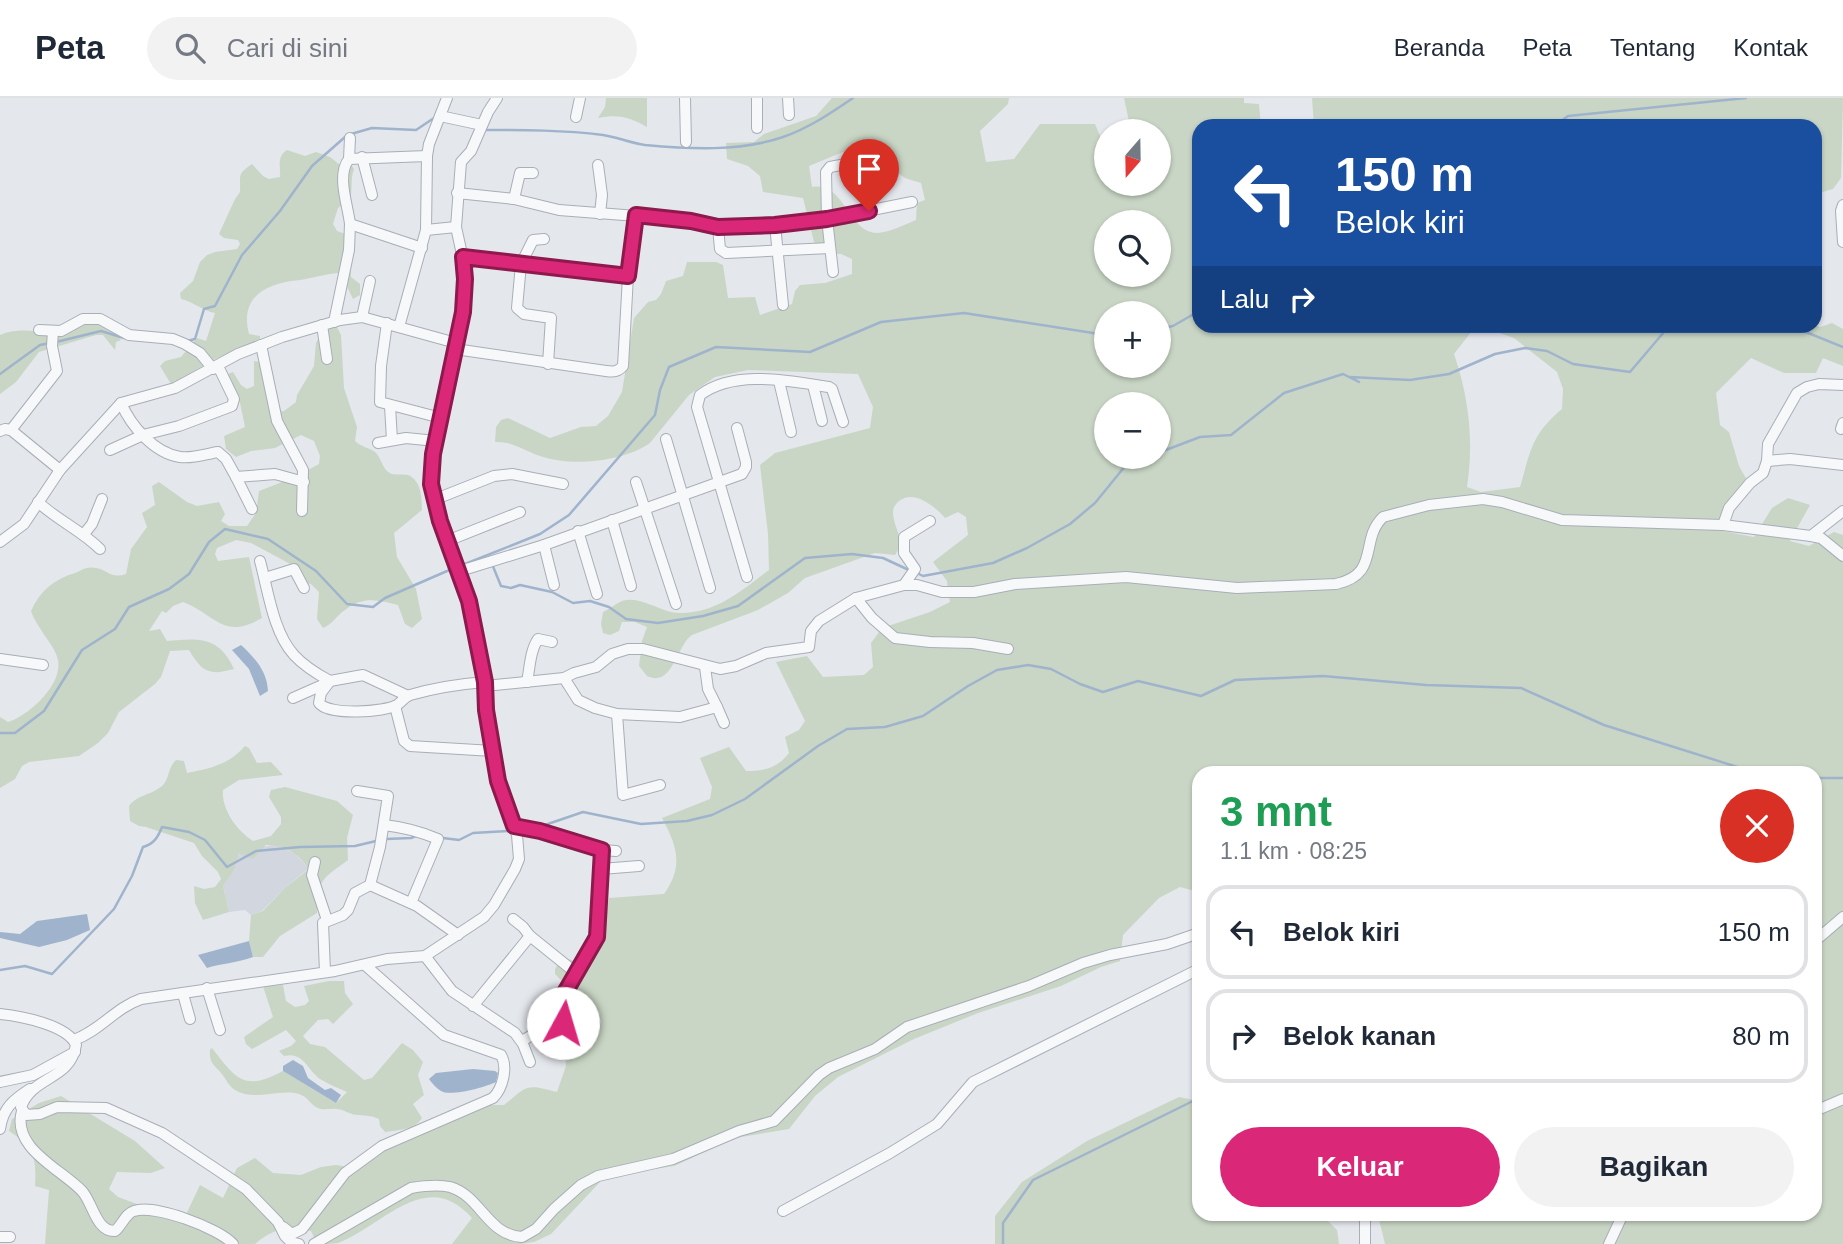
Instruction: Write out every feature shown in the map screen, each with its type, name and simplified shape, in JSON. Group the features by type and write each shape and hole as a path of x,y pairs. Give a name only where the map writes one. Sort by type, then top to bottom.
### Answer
{"street":[{"path":"399,327 426,230 429,144 447,98"},
{"path":"0,1082 33,1075 131,1003 141,999 325,972 387,959 425,956 484,917 500,895 519,859 515,830 489,751 483,683 469,601 440,521 431,484 436,441 465,292 465,268 456,227 461,162 471,151 497,98"},
{"path":"576,117 580,98"},
{"path":"685,98 686,142"},
{"path":"757,98 757,128"},
{"path":"788,98 789,115"},
{"path":"439,119 481,128"},
{"path":"334,322 349,250 350,224 343,175 349,159 351,138"},
{"path":"349,159 427,156"},
{"path":"362,157 372,195"},
{"path":"833,272 827,219 826,172 830,167 867,160"},
{"path":"598,165 602,195 600,214"},
{"path":"513,199 520,173 533,173"},
{"path":"457,193 513,199 559,210 636,215 718,227 775,225 827,219 912,202"},
{"path":"1843,205 1843,242"},
{"path":"0,542 24,524 60,470 121,404 175,388 261,345 334,322 362,317 456,346 548,364 615,372 620,370 623,366 628,276 636,215"},
{"path":"350,224 422,248"},
{"path":"775,225 783,305"},
{"path":"426,230 456,227"},
{"path":"718,227 720,248 726,253 830,248"},
{"path":"544,239 533,240 521,264 517,308 524,314 551,318 548,364"},
{"path":"463,257 628,276"},
{"path":"362,317 370,281"},
{"path":"52,339 83,318 92,317 129,335 173,339 200,353 215,367 234,399 232,406 179,426 143,435 110,450"},
{"path":"387,323 379,401 441,418"},
{"path":"322,326 327,359"},
{"path":"39,330 52,339 57,371 6,431 60,470"},
{"path":"261,345 277,422 302,465 302,510"},
{"path":"747,577 697,407 700,395 721,383 766,379 813,385 832,389 843,422"},
{"path":"779,381 791,432"},
{"path":"1723,525 1729,508 1750,483 1763,474 1768,444 1797,393 1819,384 1843,385"},
{"path":"813,385 822,421"},
{"path":"121,404 128,419 143,435 166,452 189,458 218,452 226,458 253,509"},
{"path":"390,406 392,440"},
{"path":"459,568 490,562 544,545 742,474 746,467 737,428"},
{"path":"378,443 417,438 436,441"},
{"path":"666,439 710,588"},
{"path":"1767,461 1790,459 1843,465"},
{"path":"236,477 275,474 304,482"},
{"path":"436,499 494,476 512,474 563,484"},
{"path":"636,482 676,604"},
{"path":"84,534 92,524 103,499"},
{"path":"930,521 904,537 904,553 910,576 918,585 942,592 974,592 1015,584 1125,577 1237,588 1336,584 1349,581 1360,573 1367,560 1377,522 1383,517 1458,501 1483,499 1562,520 1723,525 1811,536 1821,538 1843,556"},
{"path":"38,502 57,518 84,534 100,549"},
{"path":"1811,536 1843,511"},
{"path":"447,541 520,512"},
{"path":"612,520 631,586"},
{"path":"578,531 597,594"},
{"path":"544,545 554,585"},
{"path":"260,561 278,624 288,648 300,661 330,681"},
{"path":"265,578 294,569 304,588"},
{"path":"330,681 318,701 319,705 335,712 349,712 395,706 408,696 483,683 564,678 596,667 612,654 628,649 643,649 705,667 729,669 766,653 809,647 811,631 819,621 856,598 910,576"},
{"path":"856,598 872,618 895,638 973,643 1008,649"},
{"path":"527,682 531,654 538,639 552,642"},
{"path":"0,659 43,665"},
{"path":"705,667 708,689 724,723"},
{"path":"293,698 330,681 363,675 408,696"},
{"path":"564,678 578,700 617,714 680,717 717,707"},
{"path":"395,706 404,741 410,746 489,751"},
{"path":"617,714 623,795 660,785"},
{"path":"325,972 323,927 327,920 344,915 355,894 370,885 380,847 388,795 357,791"},
{"path":"383,828 409,828 438,840 411,903"},
{"path":"515,830 535,830 602,850 616,851"},
{"path":"522,1041 532,1035 560,1032 563,1023 557,1008 597,937 602,850"},
{"path":"314,862 312,875 327,920"},
{"path":"601,869 639,866"},
{"path":"370,885 411,903 440,920 458,935"},
{"path":"1822,935 1843,916"},
{"path":"513,919 576,973"},
{"path":"314,1244 411,1188 427,1186 443,1186 461,1192 502,1234 522,1237 536,1229 582,1185 598,1176 673,1159 739,1130 774,1121 819,1075 829,1068 875,1049 907,1027 1029,986 1083,962 1167,944 1192,935"},
{"path":"473,1006 530,936"},
{"path":"425,956 452,992 515,1033 522,1041 530,1062"},
{"path":"22,1111 31,1115 57,1107 106,1108 162,1133 246,1189 292,1234 302,1229 345,1173 382,1146 493,1098 500,1089 504,1066 501,1055 444,1035 365,965"},
{"path":"783,1211 890,1153 937,1124 973,1082 1192,972"},
{"path":"207,988 220,1030"},
{"path":"183,994 190,1018"},
{"path":"0,1014 42,1023 70,1035 74,1046 65,1069 11,1101 0,1129"},
{"path":"35,1086 23,1101 19,1120 23,1134 48,1164 84,1192 101,1226 115,1231 130,1212 145,1209 167,1213 217,1232 226,1236 233,1244"},
{"path":"1822,1108 1843,1099"},
{"path":"1365,1221 1365,1244"},
{"path":"1609,1244 1620,1221"},
{"path":"278,1223 285,1236 291,1242 299,1244"}],"shaded area":[{"path":"276,844 295,854 309,868 262,911 251,915 245,910 229,912 223,886 234,871 239,853"}],"green space":[{"path":"606,98 647,98 647,127 624,117 598,118 605,107"},
{"path":"832,98 1009,98 1008,104 980,131 986,162 1014,159 1040,124 1094,124 1094,196 1171,196 1171,119 1128,119 1124,98 1244,98 1244,103 1259,104 1260,119 1192,119 1192,333 1470,333 1454,354 1467,403 1470,453 1467,487 1481,492 1520,487 1538,435 1562,409 1563,389 1557,372 1514,338 1500,333 1822,333 1822,326 1832,323 1843,329 1843,366 1823,358 1816,373 1784,373 1751,358 1716,393 1720,425 1729,432 1739,466 1747,480 1717,530 1754,537 1772,508 1788,498 1810,505 1790,541 1809,546 1834,532 1843,535 1843,1244 1385,1244 1379,1221 1822,1221 1822,766 1192,766 1192,890 1180,887 1159,898 1123,935 1120,961 1061,986 978,1013 914,1039 838,1077 815,1096 789,1129 735,1138 674,1166 628,1173 601,1181 551,1234 534,1242 452,1244 472,1218 455,1203 438,1198 421,1199 405,1205 338,1243 317,1244 311,1231 295,1229 275,1232 255,1244 45,1244 49,1190 35,1186 32,1153 9,1131 12,1119 39,1103 61,1096 135,1141 165,1168 151,1173 117,1172 109,1189 118,1197 183,1221 200,1185 223,1198 237,1168 255,1158 273,1173 301,1175 321,1167 336,1165 356,1168 388,1147 487,1105 504,1105 528,1088 557,1092 566,1066 564,1041 570,1034 580,1032 586,1020 579,1014 561,1011 565,984 555,974 555,969 562,957 587,965 598,954 609,898 664,894 674,874 676,856 662,818 710,799 712,787 700,758 729,747 746,771 753,771 775,765 789,753 785,737 799,730 805,721 776,662 807,656 823,677 864,675 873,667 871,643 882,628 930,612 950,602 947,581 933,562 968,535 966,517 958,512 945,518 923,500 910,497 898,502 893,509 900,539 895,555 875,553 805,578 788,593 758,610 692,635 663,676 647,676 639,666 647,627 635,622 622,622 619,631 610,635 603,633 603,612 622,601 637,600 674,613 694,612 718,605 769,570 760,465 775,453 870,428 873,407 858,374 748,370 715,377 689,395 650,443 626,455 596,461 553,459 513,445 495,442 496,427 501,420 508,418 550,438 581,427 596,426 608,416 622,392 634,318 648,302 656,300 666,281 683,276 687,262 716,262 723,265 728,298 755,297 760,315 792,304 795,291 800,285 825,283 852,274 852,259 841,254 826,253 814,242 803,198 763,192 760,176 748,166 727,159 726,143 754,142 764,134 816,116","holes":["860,145 905,178 921,183 925,200 917,203 916,220 878,233 868,231 860,225 832,192 823,187 812,187 809,166"]},
{"path":"1312,98 1843,98 1841,178 1833,189 1822,192 1822,119 1314,119"},
{"path":"287,150 305,156 316,152 330,157 344,168 352,166 354,169 350,200 338,208 333,224 337,231 348,235 351,277 360,284 360,295 353,299 338,273 267,288 258,294 248,310 249,334 260,336 260,339 215,359 171,384 160,366 165,361 181,357 197,338 206,341 215,313 181,299 180,293 193,281 200,262 207,255 237,249 240,244 238,240 224,238 219,234 240,192 241,173 252,164 269,179 280,177 280,159"},
{"path":"88,322 115,329 121,340 116,342 115,350 103,335 96,335 39,352 16,382 0,394 0,335 22,331 65,331"},
{"path":"330,326 337,327 341,335 344,388 357,427 355,441 375,452 389,473 412,477 420,490 422,510 394,533 397,557 416,589 422,619 412,628 405,624 398,605 364,601 342,612 323,628 317,619 319,592 307,583 292,565 251,543 236,540 217,548 215,554 218,561 249,557 262,618 238,627 228,626 183,602 166,613 162,611 149,631 160,629 167,641 189,639 215,645 222,650 234,669 212,672 202,668 189,650 170,651 161,677 119,712 108,733 98,743 79,756 29,762 22,766 15,779 0,788 0,717 8,722 34,706 50,689 58,670 56,655 31,611 39,597 54,582 87,568 116,575 126,574 131,549 147,527 142,513 155,505 152,486 159,482 197,506 219,502 225,514 221,521 229,526 247,526 256,513 259,491 319,464 320,456 314,441 301,435 275,448 251,451 236,457 226,449 224,436 245,427 239,398 228,374 233,372 247,389 254,386 254,361 259,362 273,412 284,411 296,402 297,395 314,366 316,343"},
{"path":"245,746 249,748 257,763 271,762 283,775 239,780 223,790 231,819 253,841 271,836 281,824 281,817 269,797 271,790 285,787 337,801 353,815 347,838 348,860 333,871 320,886 317,913 280,936 263,957 253,957 249,941 251,915 263,911 285,888 309,869 301,859 285,848 273,845 266,845 253,859 239,853 234,871 223,886 229,912 203,920 195,903 194,886 204,889 215,887 221,879 218,872 202,856 194,843 130,821 129,806 163,785 176,760 184,761 187,773 226,761"},
{"path":"344,981 345,993 353,1004 333,1024 328,1019 318,1020 303,1036 310,1044 325,1047 364,1080 372,1078 402,1043 413,1050 423,1062 418,1075 424,1095 413,1104 422,1118 415,1125 385,1132 379,1119 337,1109 321,1109 299,1094 243,1093 235,1090 212,1063 212,1048 228,1068 242,1079 259,1081 283,1071 336,1103 347,1092 320,1079 300,1058 284,1056 279,1051 296,1041 286,1030 252,1049 246,1044 244,1037 273,1017 263,986 283,985 286,1001 295,1007 305,1005 309,1001 304,986"},
{"path":"1179,1097 1192,1100 1192,1221 1328,1221 1337,1230 1339,1244 995,1244 995,1216 1022,1182 1087,1141"}],"water":[{"path":"241,645 263,671 268,691 260,696 249,669 232,650"},
{"path":"87,914 90,930 67,940 39,947 0,938 0,932 20,934 37,921"},
{"path":"249,941 253,957 247,959 207,968 198,955"},
{"path":"293,1060 303,1066 308,1078 325,1090 331,1088 341,1095 336,1103 283,1071 283,1066"},
{"path":"473,1069 495,1071 498,1073 496,1082 468,1091 446,1093 429,1079 436,1073"}],"waterway":[{"path":"485,130 588,133 639,144 697,148 732,147 767,142 793,133 820,120 853,98"},
{"path":"1564,119 1568,116 1746,98"},
{"path":"351,134 372,128 416,130 434,118"},
{"path":"187,341 195,339 204,309 215,306 242,255 280,211 312,166 345,137"},
{"path":"460,566 540,534 569,515 655,415 660,390 669,367 716,347 810,352 881,322 964,313 1094,333"},
{"path":"1171,326 1192,315"},
{"path":"56,342 101,331 124,338"},
{"path":"1171,448 1200,437 1231,435 1284,393 1343,374 1359,382 1350,377 1410,380 1449,374 1495,354 1525,348 1547,351 1573,364 1630,372 1663,333"},
{"path":"1808,333 1843,347"},
{"path":"0,374 40,345 50,343"},
{"path":"917,573 923,576 993,563 1027,548 1070,524 1095,503 1123,469"},
{"path":"0,733 15,733 44,711 82,650 115,629 129,607 169,589 189,574 209,542 225,529 268,539 316,571 347,604 373,607 385,598 454,568"},
{"path":"492,564 501,586 511,588 520,585 552,592 573,603 590,601 609,607 626,619 658,623 703,616 738,606 805,558 852,554 883,558 911,571"},
{"path":"539,827 583,812 641,824 687,821 712,815 745,799 818,746 847,729 885,727 923,716 997,670 1028,665 1051,669 1103,692 1138,681 1201,696 1235,680 1323,676 1426,685 1521,688 1604,725 1734,766"},
{"path":"1822,778 1843,778"},
{"path":"500,801 508,831 512,831"},
{"path":"0,970 25,966 52,974 114,909 132,876 143,847 155,840 162,827 189,832 205,840 227,867 256,851 355,846 376,841"},
{"path":"441,840 459,840 473,833 508,831"},
{"path":"386,839 411,838 418,835"},
{"path":"1003,1244 1003,1223 1033,1180 1192,1101"}],"route":[{"path":"563,1023 557,1008 597,937 602,850 514,826 498,781 486,710 485,682 469,601 440,521 431,484 433,454 463,312 463,257 628,276 636,215 718,227 775,225 869,211"}]}
